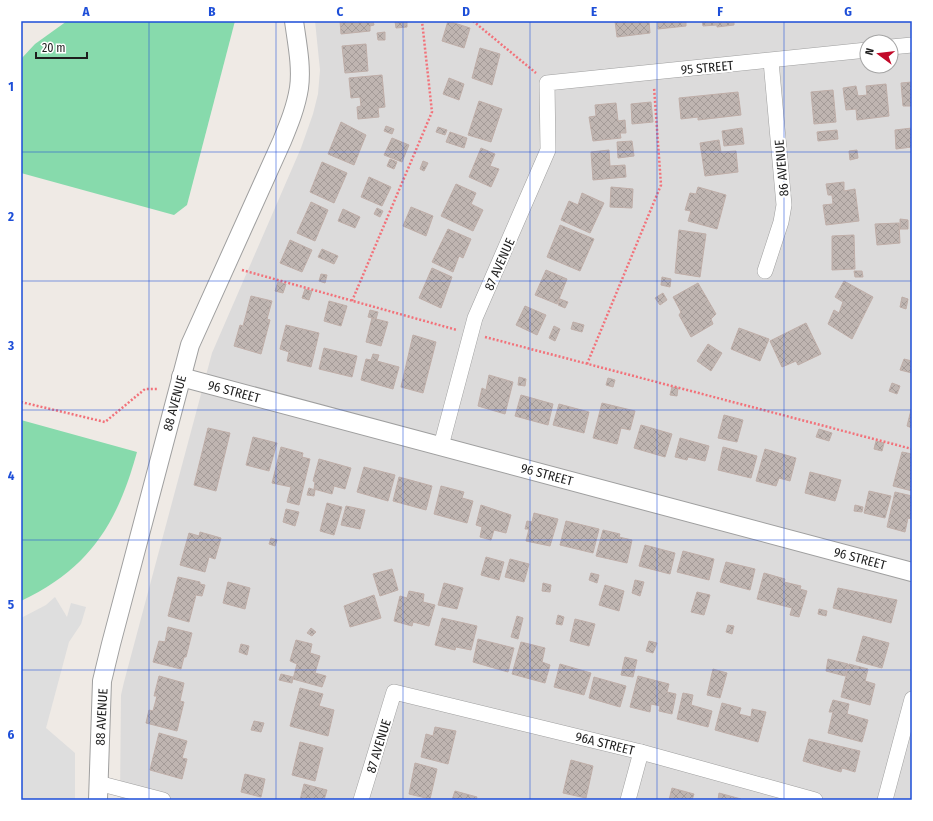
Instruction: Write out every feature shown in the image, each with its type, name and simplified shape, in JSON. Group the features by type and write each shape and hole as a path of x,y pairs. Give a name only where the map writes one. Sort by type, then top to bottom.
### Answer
{"street":[{"name":"88 AVENUE","path":"98,792 102,681 190,345 282,141 294,109 299,87 299,66 294,21"},
{"path":"899,46 912,45"},
{"name":"95 STREET","path":"548,83 859,51"},
{"name":"86 AVENUE","path":"765,271 782,222 784,205 771,61"},
{"name":"87 AVENUE","path":"441,446 470,333 548,150 548,83"},
{"name":"96 STREET","path":"181,377 912,572"},
{"name":"87 AVENUE","path":"361,800 394,692"},
{"name":"96A STREET","path":"394,692 641,752 815,800"},
{"path":"885,800 912,700"},
{"path":"628,800 641,752"},
{"path":"98,792 163,800"}],"path":[{"path":"352,300 432,112 422,21"},
{"path":"473,21 548,83"},
{"path":"587,364 661,186 653,71"},
{"path":"226,266 470,333 912,449"},
{"path":"21,402 105,422 145,389 158,389"}],"shaded area":[{"path":"315,21 912,21 912,800 120,800 121,695 212,353 301,148 313,114 318,94 320,70"},
{"path":"55,597 67,617 71,603 86,607 81,624 69,642 46,728 75,753 75,800 21,800 21,618 46,605"}],"green space":[{"path":"67,21 235,21 187,205 174,215 21,173 21,59 35,44"},
{"path":"21,420 137,452 120,501 110,522 97,541 83,558 65,574 45,588 21,601"}],"building":[{"path":"340,21 373,21 374,25 370,26 370,31 341,34"},
{"path":"395,21 407,21 407,27 396,28"},
{"path":"448,21 470,28 464,48 442,41"},
{"path":"615,21 649,21 650,33 617,37"},
{"path":"658,21 686,21 686,26 658,29"},
{"path":"702,21 734,21 734,25 717,27 717,25 703,26"},
{"path":"385,32 385,40 378,40 377,33"},
{"path":"366,44 368,71 345,73 342,46"},
{"path":"480,48 500,54 492,85 472,78"},
{"path":"382,75 385,107 378,108 379,117 358,119 357,107 361,106 360,97 351,98 349,78"},
{"path":"449,78 464,84 459,100 443,94"},
{"path":"912,82 912,106 903,106 901,83"},
{"path":"886,84 889,116 857,120 856,109 846,110 843,88 856,86 858,96 867,95 866,86"},
{"path":"833,90 836,122 814,124 811,92"},
{"path":"738,92 741,115 698,120 698,117 681,119 679,98"},
{"path":"479,101 502,109 491,142 468,135"},
{"path":"651,102 653,122 632,124 631,104"},
{"path":"616,103 618,121 625,120 626,133 620,133 621,138 593,141 589,117 596,116 595,105"},
{"path":"341,122 366,135 354,165 328,154"},
{"path":"386,126 394,129 392,134 384,131"},
{"path":"438,127 447,130 445,135 436,132"},
{"path":"742,128 744,144 724,146 722,131"},
{"path":"912,128 912,147 896,149 895,130"},
{"path":"837,130 838,139 818,141 817,132"},
{"path":"450,132 467,138 464,148 446,142"},
{"path":"392,138 409,145 402,162 384,155"},
{"path":"719,140 721,152 736,151 738,172 705,176 700,143"},
{"path":"632,141 634,156 618,158 617,142"},
{"path":"481,148 495,154 490,166 499,169 491,187 469,177"},
{"path":"609,150 610,166 625,165 626,177 593,180 591,152"},
{"path":"857,150 858,158 850,160 849,151"},
{"path":"390,159 397,162 394,169 387,166"},
{"path":"423,161 428,163 424,171 420,169"},
{"path":"322,162 347,173 334,203 310,192"},
{"path":"369,177 391,187 382,206 361,197"},
{"path":"844,182 844,191 855,189 859,221 826,225 823,205 833,204 832,195 828,195 826,184"},
{"path":"456,184 476,193 471,204 483,210 473,231 441,216"},
{"path":"611,187 633,189 632,208 610,207"},
{"path":"698,187 726,195 717,229 688,221 691,211 685,210 690,193 696,194"},
{"path":"582,193 604,203 590,233 561,220 569,201 578,205"},
{"path":"311,202 328,210 315,241 297,233"},
{"path":"411,207 433,216 426,236 403,226"},
{"path":"377,208 383,211 380,217 374,214"},
{"path":"343,209 360,217 355,228 338,221"},
{"path":"900,219 908,220 908,229 900,229"},
{"path":"899,223 900,243 877,245 875,224"},
{"path":"560,225 594,239 580,271 547,257"},
{"path":"448,229 471,239 463,258 459,256 453,272 432,262"},
{"path":"679,230 706,234 700,277 675,273"},
{"path":"854,235 855,269 832,270 832,236"},
{"path":"290,240 312,250 302,272 280,263"},
{"path":"322,249 338,256 334,264 318,257"},
{"path":"432,268 452,277 441,308 419,298"},
{"path":"546,270 567,279 557,304 535,295"},
{"path":"854,271 862,271 863,277 855,277"},
{"path":"321,274 327,275 325,283 319,281"},
{"path":"662,277 671,279 670,287 661,285"},
{"path":"844,281 873,297 852,339 828,324 834,310 839,313 843,302 835,297"},
{"path":"278,282 286,284 283,293 275,291"},
{"path":"698,283 716,314 711,319 713,324 691,337 679,315 681,312 673,297"},
{"path":"305,289 312,291 309,300 302,298"},
{"path":"663,293 667,300 660,305 655,298"},
{"path":"251,296 272,301 267,319 270,320 261,354 234,346 240,325 243,326"},
{"path":"902,297 908,299 906,309 900,307"},
{"path":"560,299 568,302 565,308 558,305"},
{"path":"329,301 347,306 341,326 324,321"},
{"path":"525,306 546,315 537,335 516,325"},
{"path":"370,310 378,312 376,319 368,317"},
{"path":"372,318 388,322 381,346 366,342"},
{"path":"573,322 584,325 582,332 571,329"},
{"path":"806,323 821,354 798,365 796,361 782,367 770,341"},
{"path":"286,325 319,333 311,367 287,361 289,352 280,349"},
{"path":"554,326 560,329 555,341 549,338"},
{"path":"739,328 769,339 760,361 731,349"},
{"path":"413,335 436,342 423,393 401,387"},
{"path":"708,344 722,353 711,371 697,361"},
{"path":"324,348 357,356 352,377 319,369"},
{"path":"373,354 379,355 377,361 399,367 393,389 361,380 366,359 371,360"},
{"path":"904,359 912,361 912,373 900,370"},
{"path":"489,375 513,382 505,414 478,406 482,388 486,390"},
{"path":"519,377 526,379 525,386 518,385"},
{"path":"608,378 615,380 613,387 606,385"},
{"path":"892,383 900,386 897,394 889,391"},
{"path":"672,387 678,388 677,396 670,395"},
{"path":"521,395 553,404 548,425 515,416"},
{"path":"602,403 635,411 630,430 621,428 617,444 593,438"},
{"path":"559,404 589,412 584,433 553,425"},
{"path":"912,406 912,428 907,426"},
{"path":"724,415 743,420 737,442 718,438"},
{"path":"641,425 672,434 665,457 634,448"},
{"path":"208,428 230,433 216,491 194,485"},
{"path":"819,429 832,433 829,441 816,437"},
{"path":"253,437 277,443 269,471 246,465"},
{"path":"680,438 709,446 705,461 688,457 687,460 675,457"},
{"path":"876,441 884,443 882,451 874,449"},
{"path":"281,447 303,453 302,457 310,459 299,505 287,502 291,487 272,483"},
{"path":"723,447 757,456 751,478 718,470"},
{"path":"765,449 796,458 790,481 779,478 776,486 756,481"},
{"path":"902,452 912,454 912,491 893,486"},
{"path":"319,459 351,468 345,489 334,486 332,494 314,489 315,482 313,481"},
{"path":"364,467 395,475 388,501 357,492"},
{"path":"810,472 841,480 835,501 805,493"},
{"path":"399,477 432,486 426,510 393,501"},
{"path":"441,486 464,492 462,498 473,501 467,523 434,514"},
{"path":"309,488 315,490 314,496 307,495"},
{"path":"869,491 891,496 885,518 864,513"},
{"path":"895,492 912,496 912,519 908,518 905,532 887,527"},
{"path":"327,503 342,507 334,535 320,531"},
{"path":"481,505 511,515 506,533 494,530 491,540 480,537 482,527 476,525"},
{"path":"855,505 863,507 862,512 854,511"},
{"path":"346,506 365,510 360,529 341,525"},
{"path":"286,509 299,512 295,526 283,522"},
{"path":"534,513 558,519 550,546 526,541 529,529 525,529 527,521 532,522"},
{"path":"566,521 599,529 593,553 560,545"},
{"path":"603,530 620,534 619,537 632,540 627,563 596,556"},
{"path":"200,532 221,538 215,559 209,557 205,572 180,565 189,533 199,536"},
{"path":"271,538 277,540 275,546 269,544"},
{"path":"645,545 675,553 670,574 639,566"},
{"path":"683,551 714,559 709,580 677,572"},
{"path":"486,557 504,562 499,580 481,575"},
{"path":"510,559 529,564 524,582 505,577"},
{"path":"726,562 755,569 750,590 720,582"},
{"path":"392,569 398,590 380,596 373,574"},
{"path":"591,573 599,575 597,583 589,580"},
{"path":"764,573 785,579 784,582 801,586 800,589 807,591 799,617 790,615 792,608 757,599"},
{"path":"178,577 200,582 200,584 205,585 202,596 196,595 189,622 168,616"},
{"path":"635,580 644,582 640,596 632,593"},
{"path":"228,582 250,588 245,609 223,603"},
{"path":"444,583 463,588 457,609 438,605"},
{"path":"543,583 551,585 550,592 542,591"},
{"path":"605,585 624,591 619,611 599,605"},
{"path":"838,588 897,600 891,623 833,608"},
{"path":"409,591 424,594 423,602 435,605 429,626 413,622 412,626 394,621 400,596 407,598"},
{"path":"697,592 710,595 704,615 691,612"},
{"path":"374,595 381,618 350,627 344,606"},
{"path":"819,609 827,611 826,616 818,614"},
{"path":"558,615 564,617 562,625 556,624"},
{"path":"517,616 523,618 518,639 511,637"},
{"path":"442,618 477,626 471,650 456,647 455,650 435,645"},
{"path":"575,619 595,624 589,646 570,641"},
{"path":"728,625 734,626 732,634 726,632"},
{"path":"168,627 192,633 186,657 184,657 181,669 153,662 159,641 165,642"},
{"path":"311,628 316,632 312,636 307,633"},
{"path":"863,636 889,643 882,668 856,661"},
{"path":"478,639 514,648 508,672 473,662"},
{"path":"296,640 312,644 310,653 320,656 315,673 326,676 322,687 293,679 297,664 290,661"},
{"path":"649,641 657,643 653,653 646,651"},
{"path":"521,642 545,648 542,662 550,665 545,683 512,674"},
{"path":"241,644 249,646 247,655 239,652"},
{"path":"625,657 637,660 633,677 621,675"},
{"path":"828,659 848,664 845,676 826,671"},
{"path":"560,664 591,673 584,695 554,687"},
{"path":"849,664 868,669 865,681 875,684 870,705 841,697"},
{"path":"713,669 727,673 720,698 707,695"},
{"path":"281,674 293,677 292,683 279,680"},
{"path":"159,676 184,683 180,701 184,702 177,731 146,723 149,710 153,711 157,696 154,696"},
{"path":"638,676 669,684 667,692 676,694 672,714 659,711 660,706 651,704 650,712 630,707"},
{"path":"594,677 626,686 620,707 589,698"},
{"path":"300,688 323,694 319,706 334,710 328,736 290,726"},
{"path":"683,693 693,695 691,705 712,711 708,727 677,719"},
{"path":"833,700 849,704 847,714 868,720 862,742 828,733 833,712 829,712"},
{"path":"722,703 741,708 739,714 751,717 752,709 766,712 758,742 715,730"},
{"path":"254,721 264,723 261,732 251,730"},
{"path":"435,727 456,731 448,764 421,757 426,734 433,736"},
{"path":"159,733 187,741 182,758 187,759 182,779 150,770"},
{"path":"809,739 860,751 855,772 842,768 841,772 803,761"},
{"path":"300,742 323,748 315,781 292,775"},
{"path":"571,760 593,766 586,798 563,793"},
{"path":"415,763 437,769 430,799 409,794"},
{"path":"245,774 265,779 261,797 241,792"},
{"path":"304,784 327,790 324,800 300,800"},
{"path":"672,788 694,794 692,800 669,800"},
{"path":"455,791 477,797 476,800 452,800"},
{"path":"719,793 741,799 741,800 718,800"}]}
